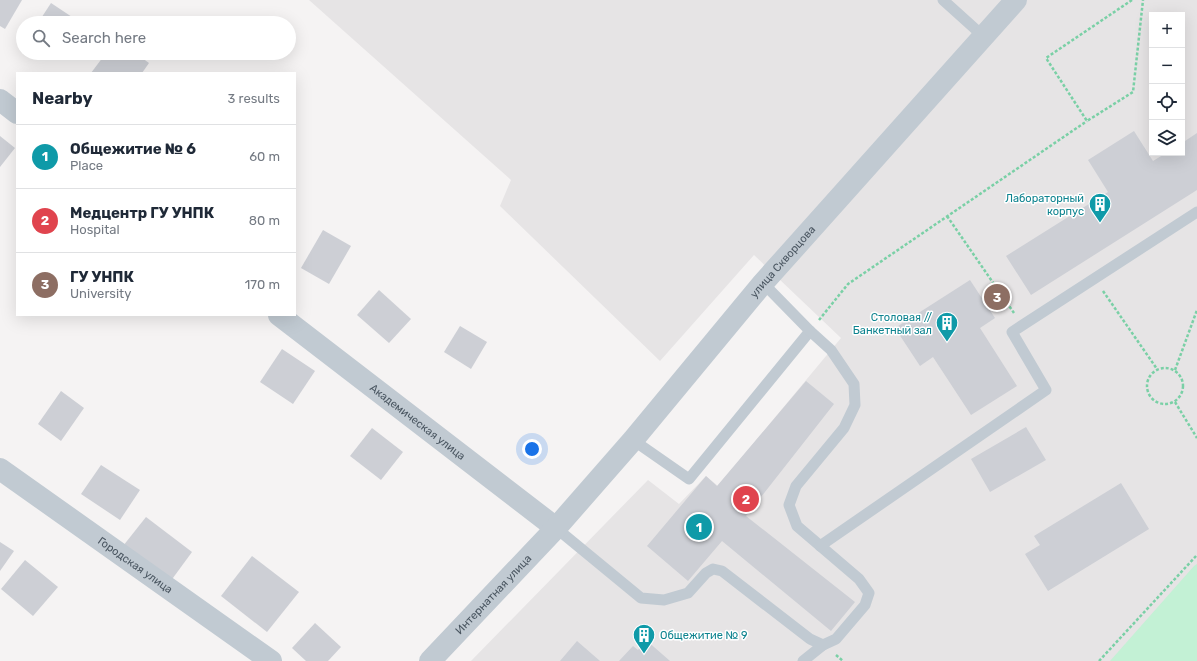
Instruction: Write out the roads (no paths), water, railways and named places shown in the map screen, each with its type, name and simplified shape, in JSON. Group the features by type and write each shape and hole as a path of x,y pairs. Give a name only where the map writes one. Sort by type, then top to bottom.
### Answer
{"street":[{"name":"улица Скворцова","path":"556,528 633,440 763,283 1016,0"},
{"path":"0,100 16,112"},
{"name":"Академическая улица","path":"280,316 556,528"},
{"name":"Городская улица","path":"0,469 271,661"},
{"name":"Интернатная улица","path":"430,661 556,528"}],"lane":[{"path":"943,0 983,36"},
{"path":"820,546 1046,390 1012,332 1197,212"},
{"path":"763,283 810,331 831,350 854,384 855,405 844,428 796,486 789,505 797,526 859,579 869,593 866,605 836,639 823,645 803,661"},
{"path":"633,440 689,479 810,331"},
{"path":"556,528 642,598 664,600 688,593 706,573 713,569 722,571 810,639 823,645"}],"place":[{"name":"Лабораторный корпус","path":"1100,224"},
{"name":"ГУ УНПК","path":"997,297"},
{"name":"Столовая // Банкетный зал","path":"947,342"},
{"name":"Медцентр ГУ УНПК","path":"746,499"},
{"name":"Общежитие № 6","path":"699,527"},
{"name":"Общежитие № 9","path":"644,654"}]}
